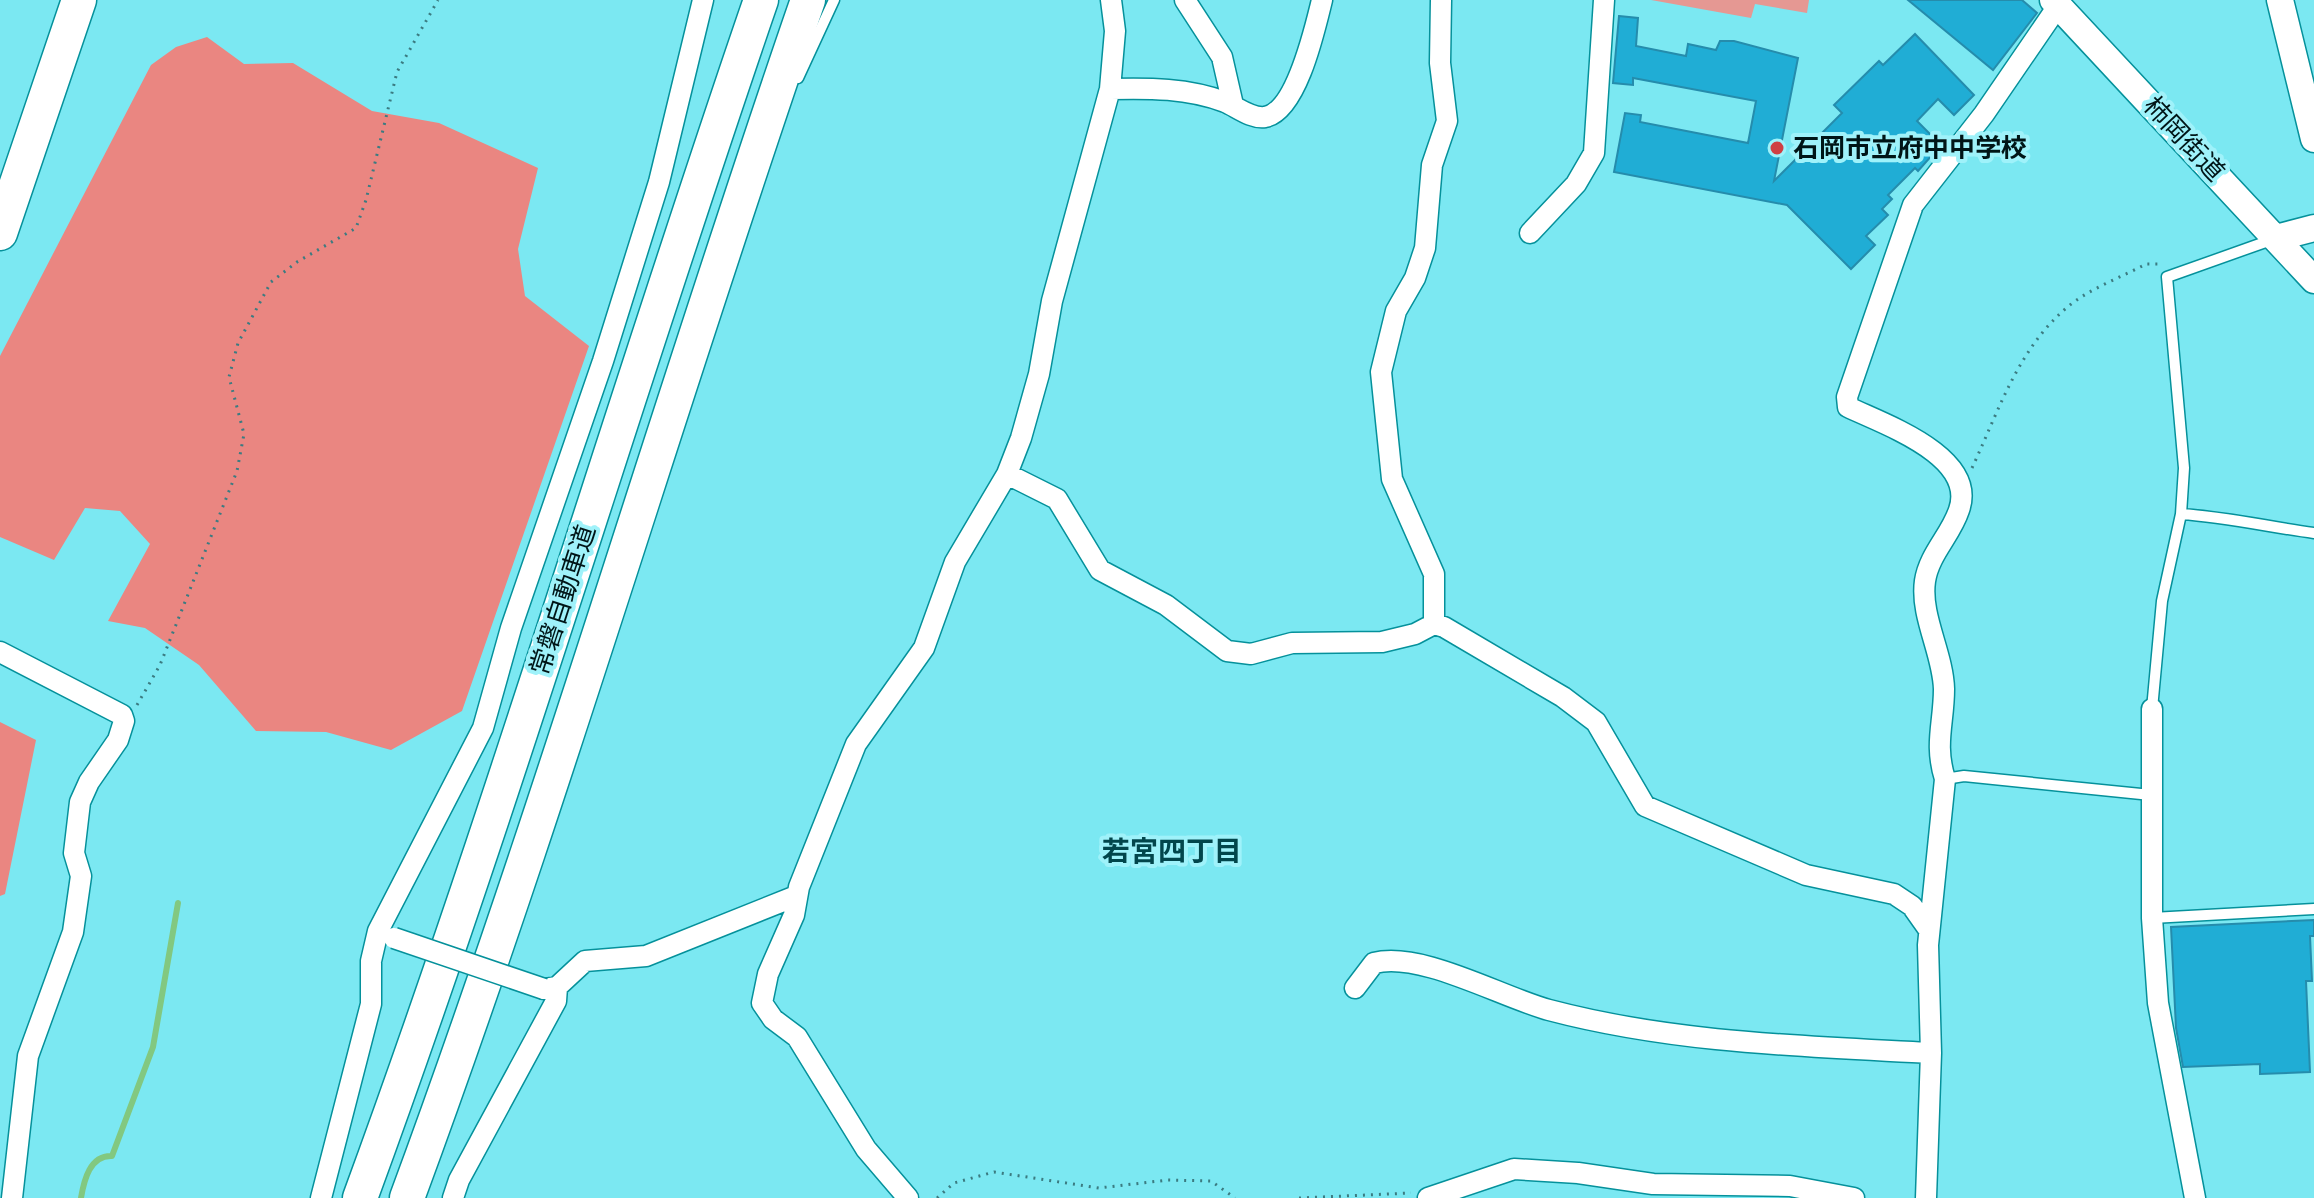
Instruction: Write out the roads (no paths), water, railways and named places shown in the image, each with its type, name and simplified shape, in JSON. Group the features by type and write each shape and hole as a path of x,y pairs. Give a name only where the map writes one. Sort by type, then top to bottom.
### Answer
{"highway":[{"path":"0,233 79,0"},
{"name":"常磐自動車道","path":"360,1198 495,808 681,233 761,0"},
{"name":"常磐自動車道","path":"407,1198 539,819 722,247 808,0"}],"street":[{"path":"321,1198 371,1004 371,961 483,728 511,628 603,361 659,182 703,0"},
{"path":"908,1198 866,1149 797,1037 773,1019 762,1003 768,974 794,915 796,896 856,744 924,648 955,562 1007,474 1031,406 1052,301 1110,89 1115,31 1111,0"},
{"path":"1185,0 1222,57 1233,105"},
{"path":"1110,89 1173,90 1211,97 1257,117 1271,115 1295,89 1322,0"},
{"path":"1434,624 1434,574 1392,479 1381,372 1396,311 1415,278 1425,248 1432,165 1447,121 1440,63 1441,0"},
{"path":"1530,233 1576,184 1594,153 1604,0"},
{"path":"2280,0 2306,68 2314,139"},
{"path":"1926,1198 1931,1053 1929,930 1945,779 1938,754 1944,688 1924,598 1925,579 1934,553 1960,507 1957,480 1930,447 1848,407 1848,386 1913,205 1984,114 2055,3"},
{"name":"柿岡街道","path":"2055,3 2314,280"},
{"path":"2276,238 2314,228"},
{"path":"1007,474 1057,499 1100,570 1166,605 1227,651 1251,654 1292,643 1382,642 1415,634 1434,624"},
{"path":"1434,624 1563,697 1596,722 1645,806 1806,875 1894,894 1912,906 1929,930"},
{"path":"0,652 122,715 124,721 118,740 89,782 80,802 74,853 81,876 73,932 28,1056 12,1198"},
{"path":"2152,709 2152,918 2158,1003 2195,1198"},
{"path":"550,988 585,961 646,956 796,896"},
{"path":"386,935 550,988 556,1001 459,1180 453,1198"},
{"path":"1355,988 1374,963 1404,959 1547,1009 1644,1031 1736,1043 1931,1053"},
{"path":"1434,1195 1514,1169 1578,1173 1653,1184 1790,1186 1854,1198"}],"lane":[{"path":"792,91 834,0"},
{"path":"722,247 786,104"},
{"path":"2152,709 2162,601 2181,514 2184,468 2167,277 2221,261 2276,238"},
{"path":"2181,514 2237,518 2265,527 2314,533"},
{"path":"1945,779 1964,776 2151,795"},
{"path":"2152,918 2314,909"}],"waterway":[{"path":"81,1198 93,1164 112,1156 153,1047 178,903"}],"place":[{"name":"石岡市立府中中学校","path":"1777,148"}],"district":[{"name":"若宮四丁目","path":"1172,851"}]}
